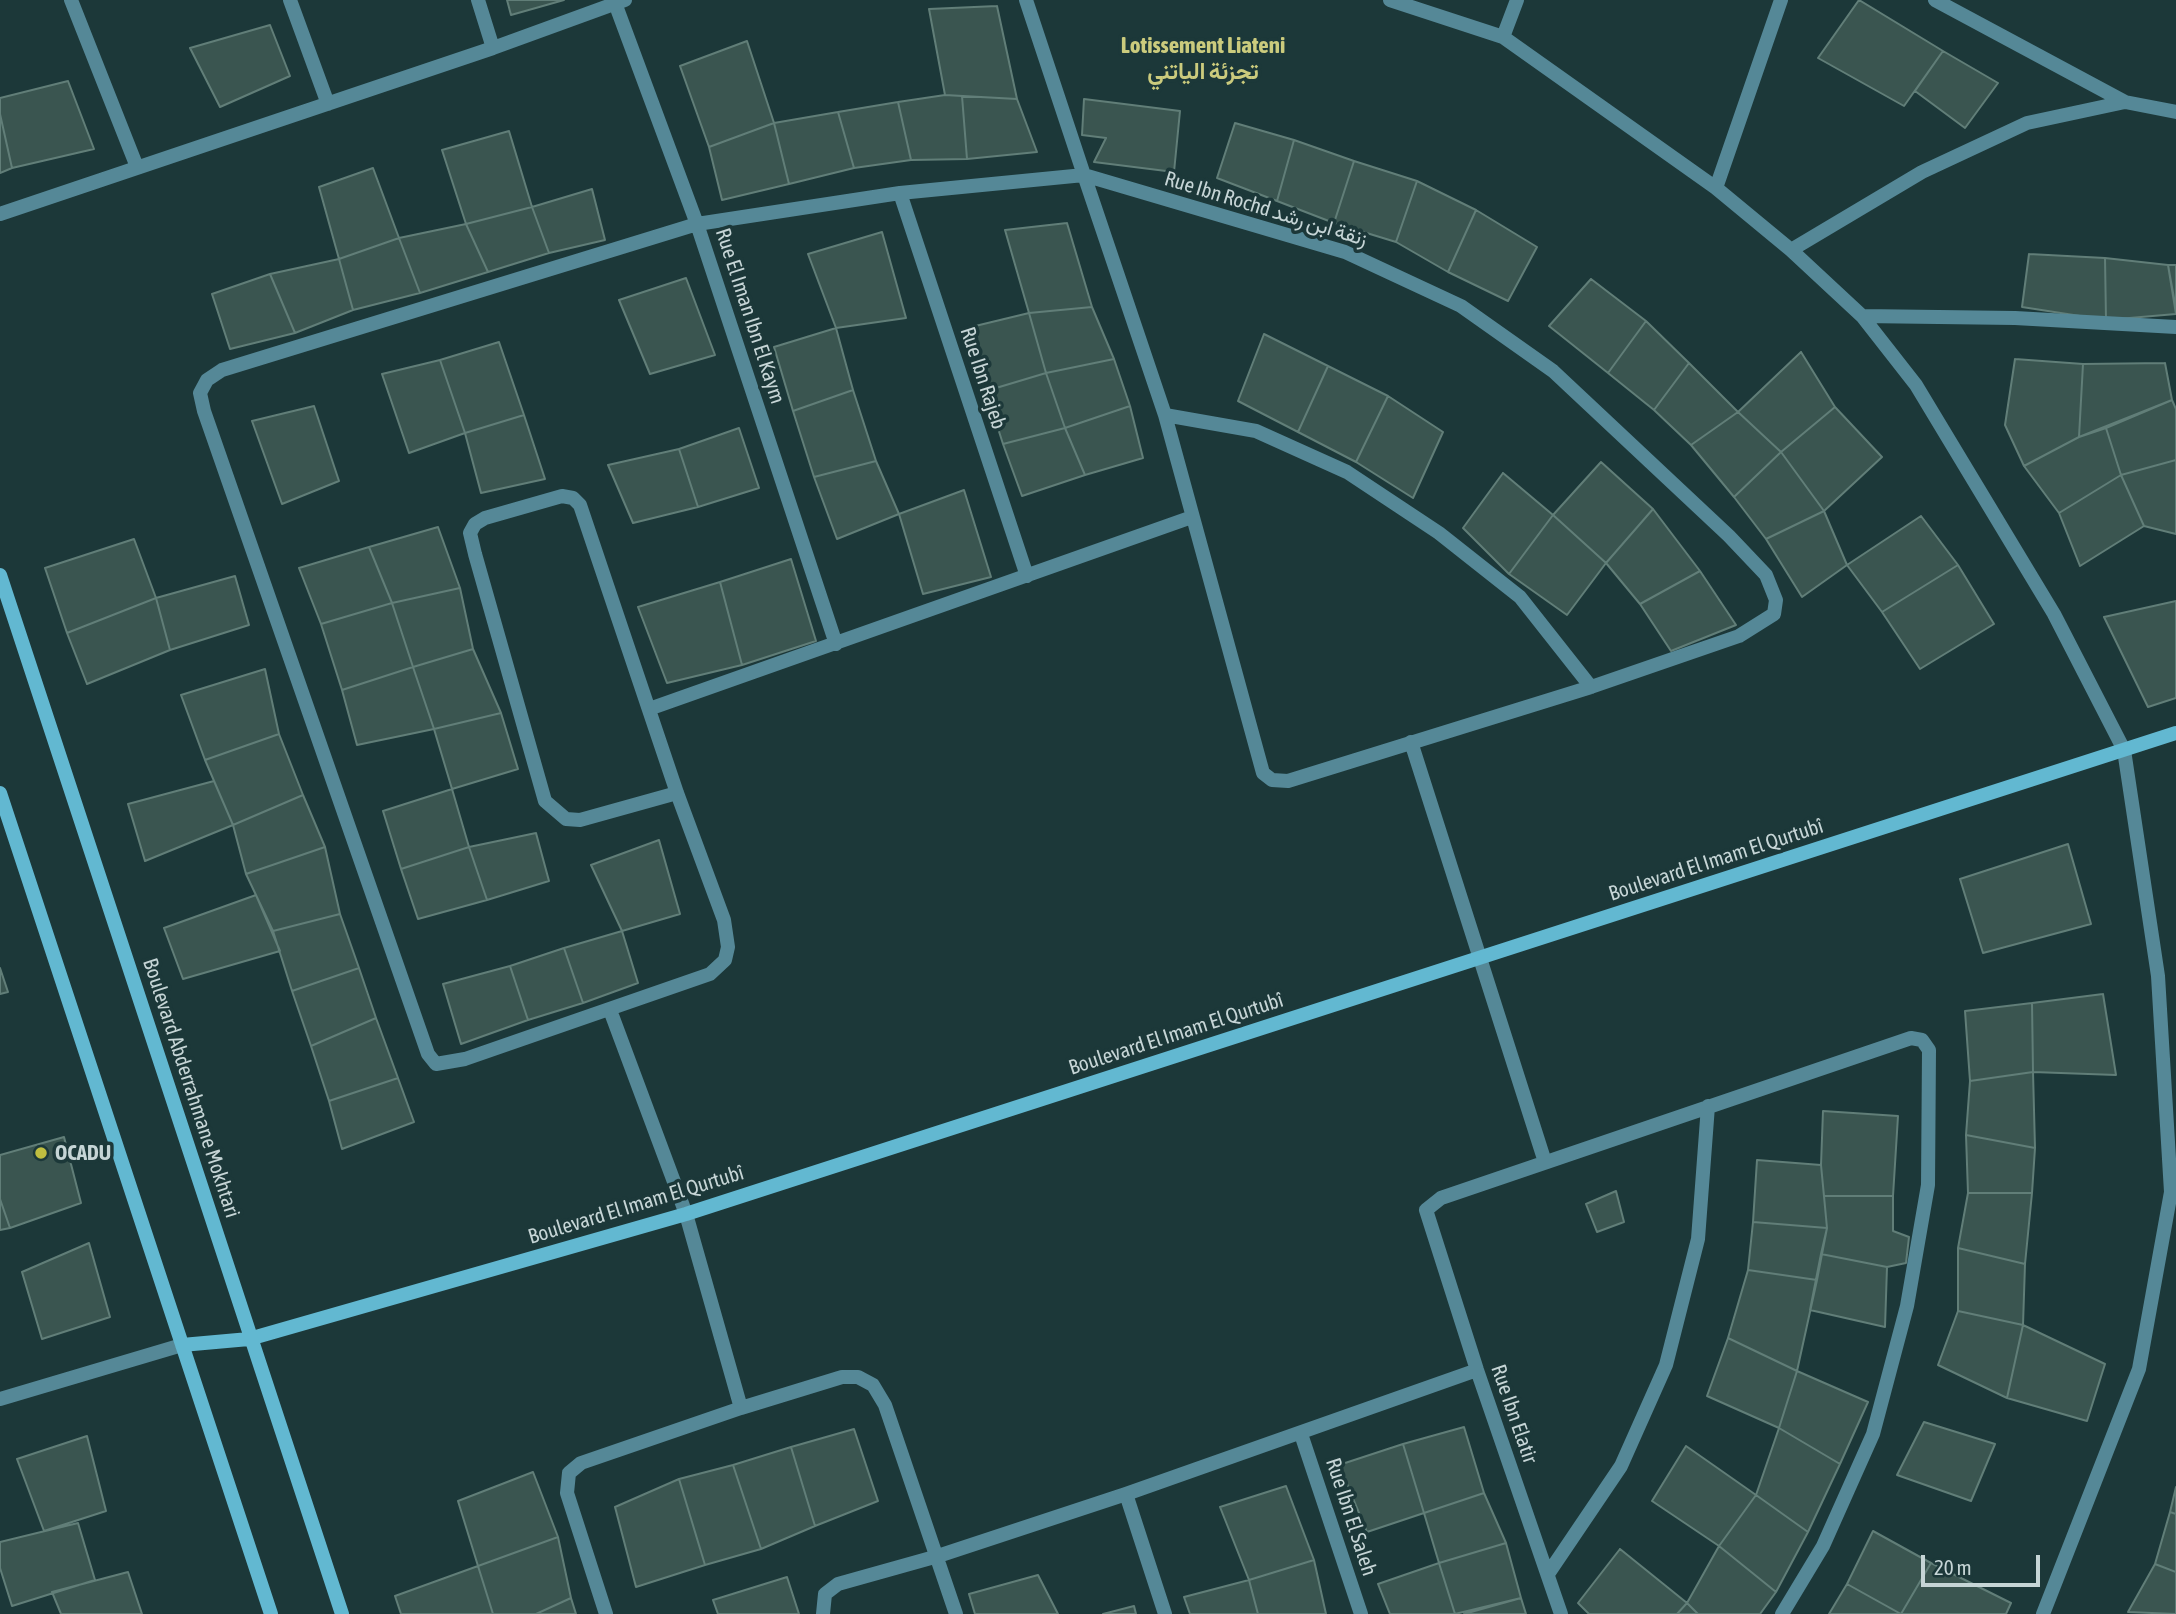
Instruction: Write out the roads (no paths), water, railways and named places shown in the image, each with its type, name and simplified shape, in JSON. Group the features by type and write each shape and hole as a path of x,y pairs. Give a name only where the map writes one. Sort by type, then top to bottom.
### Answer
{"street":[{"path":"71,0 138,167"},
{"path":"290,0 328,104"},
{"path":"478,0 493,48"},
{"path":"1026,0 1165,415 1264,774 1272,780 1288,782 1591,687 1520,597 1439,533 1347,472 1256,431 1165,415"},
{"path":"1390,0 1503,37 1716,188 1791,250 1862,316 1916,385 2054,614 2124,750 2158,976 2174,1197 2138,1369 2043,1614"},
{"path":"1503,37 1517,0"},
{"path":"1716,188 1781,0"},
{"path":"1935,0 2125,102 2176,112"},
{"path":"0,214 493,48 620,2"},
{"name":"Rue El Iman Ibn El Kaym","path":"620,2 697,224 836,644"},
{"path":"1791,250 1922,172 2027,123 2125,102"},
{"name":"Rue Ibn Rochd زنقة ابن رشد","path":"610,1010 446,1065 436,1064 428,1054 200,393 207,380 222,370 697,224 900,192 1084,174 1345,252 1461,306 1543,364 1729,536 1766,575 1776,600 1774,614 1739,636 1591,687"},
{"name":"Rue Ibn Rajeb","path":"900,192 1027,576"},
{"path":"1862,316 2015,318 2176,327"},
{"path":"677,793 580,820 566,819 555,813 545,801 475,554 470,533 475,524 485,518 562,496 573,498 580,505 677,793 724,920 728,947 725,960 710,974 610,1010 686,1214 741,1408"},
{"path":"649,709 1192,517"},
{"name":"Boulevard Abderrahmane Mokhtari","path":"0,575 249,1339 342,1614"},
{"name":"Boulevard El Imam El Qurtubî","path":"182,1345 249,1339 686,1214 2176,733"},
{"path":"1411,742 1545,1161 1911,1038 1922,1040 1928,1050 1928,1185 1900,1331 1873,1434 1823,1546 1782,1614"},
{"path":"0,793 271,1614"},
{"path":"1548,1574 1621,1466 1667,1364 1698,1240 1708,1106"},
{"name":"Rue Ibn Elatir","path":"1545,1161 1441,1198 1426,1210 1477,1370 1561,1614"},
{"path":"0,1399 182,1345"},
{"path":"822,1614 825,1594 838,1584 938,1556 1126,1494 1477,1370"},
{"path":"606,1614 567,1493 569,1473 581,1463 741,1408 842,1377 858,1377 873,1385 885,1405 956,1614"},
{"name":"Rue Ibn El Saleh","path":"1301,1434 1361,1614"},
{"path":"1126,1494 1165,1614"}],"place":[{"name":"OCADU","path":"41,1153"}],"district":[{"name":"Lotissement Liateni تجزئة الياتني","path":"1203,59"}]}
